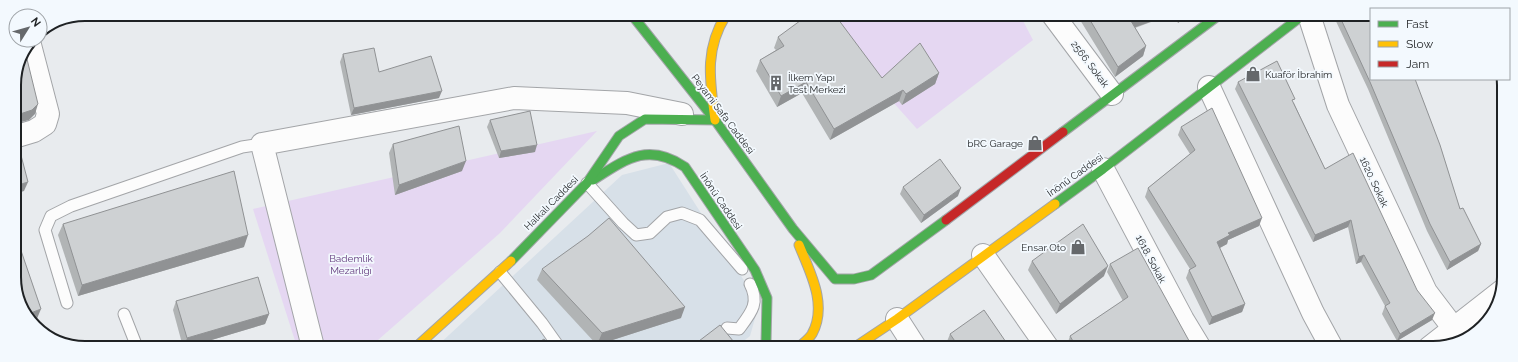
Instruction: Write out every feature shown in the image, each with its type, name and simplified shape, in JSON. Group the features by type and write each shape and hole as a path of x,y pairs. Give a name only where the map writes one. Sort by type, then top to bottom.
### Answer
{"main road":[{"name":"Peyami Safa Caddesi","path":"637,21 715,120 793,229"},
{"path":"715,120 709,67 712,40 722,21"},
{"path":"793,229 835,279 854,279 870,275 1032,157 1112,94 1211,21"},
{"name":"İnönü Caddesi","path":"864,341 897,320 983,255 1103,169 1295,21"},
{"name":"Halkalı Caddesi","path":"423,341 500,272 587,183 619,136 645,119 715,120"},
{"name":"İnönü Caddesi","path":"587,183 622,162 649,153 674,158 685,167 755,270 763,285 767,298 766,341"},
{"path":"793,229 816,289 819,314 812,333 805,341"}],"street":[{"name":"2566. Sokak","path":"1058,21 1112,94"},
{"name":"1620. Sokak","path":"1311,21 1338,105 1426,292 1458,333"},
{"path":"21,135 34,131 45,124 48,114 31,50"},
{"path":"1209,87 1313,313 1328,341"},
{"path":"311,341 262,144 514,98 627,103 715,120"},
{"name":"1618. Sokak","path":"1103,169 1183,320 1196,341"},
{"path":"983,255 1043,341"},
{"path":"1445,340 1458,333 1492,302"},
{"path":"897,320 911,341"}],"lane":[{"path":"67,303 45,230 51,216 71,206 235,150 262,144"},
{"path":"587,183 623,223 636,235 650,233 667,217 682,213 700,220 741,266 755,293 753,312 740,329 727,328"},
{"path":"500,272 542,323 555,341"},
{"path":"124,314 135,341"}],"shaded area":[{"path":"669,163 759,304 750,336 744,341 442,341 622,175"}],"green space":[{"path":"820,21 1023,21 1033,40 917,129"},
{"name":"Bademlik Mezarlığı","path":"597,131 500,233 377,341 295,341 253,209"}],"building":[{"path":"800,21 839,21 882,78 920,43 939,73 906,94 903,90 834,129 806,82 781,96 760,60 784,46 778,37"},
{"path":"1091,21 1131,21 1146,46 1118,67"},
{"path":"1342,21 1370,21 1370,80 1415,80 1440,145 1460,209 1463,208 1481,244 1450,262 1430,224 1370,82"},
{"path":"374,48 379,72 431,56 442,91 354,108 343,54"},
{"path":"27,59 38,104 32,110 21,114 21,81 23,68"},
{"path":"1277,61 1295,99 1292,100 1325,169 1353,153 1417,290 1435,313 1400,334 1385,306 1390,303 1364,255 1359,257 1351,220 1315,235 1238,82"},
{"path":"1212,108 1262,218 1228,233 1230,235 1217,242 1245,304 1212,317 1189,270 1196,266 1148,188 1195,150 1181,127"},
{"path":"530,111 537,145 501,151 490,120"},
{"path":"459,126 466,161 399,185 393,144"},
{"path":"21,155 28,182 21,184"},
{"path":"940,159 961,188 924,215 903,187"},
{"path":"234,171 248,235 82,285 63,224"},
{"path":"609,218 685,307 602,333 542,269 588,236"},
{"path":"1083,224 1108,266 1060,304 1032,261"},
{"path":"1138,248 1189,341 1073,341 1070,336 1128,297 1110,264"},
{"path":"21,251 41,309 32,312 24,298 21,277"},
{"path":"258,277 269,314 187,338 176,301"},
{"path":"984,310 1005,341 955,341 950,334"},
{"path":"720,325 733,341 699,341"}],"traffic: fast":[{"path":"637,21 715,120 793,229 835,279 854,279 871,275 946,220"},
{"path":"1063,132 1211,21"},
{"path":"1055,204 1103,169 1295,21"},
{"path":"511,261 587,183 619,136 645,119 715,120"},
{"path":"593,180 627,160 638,156 660,156 685,167 755,270 767,298 766,341"}],"traffic: slow":[{"path":"715,120 710,66 714,41 723,21"},
{"path":"864,341 897,319 1055,204"},
{"path":"799,245 812,277 818,300 816,323 812,334 806,341"},
{"path":"423,341 511,261"}],"traffic: jam":[{"path":"946,220 1063,132"}],"place":[{"name":"Kuaför İbrahim","path":"1253,74"},
{"name":"İlkem Yapı Test Merkezi","path":"776,83"},
{"name":"bRC Garage","path":"1035,143"},
{"name":"Ensar Oto","path":"1078,247"}]}
